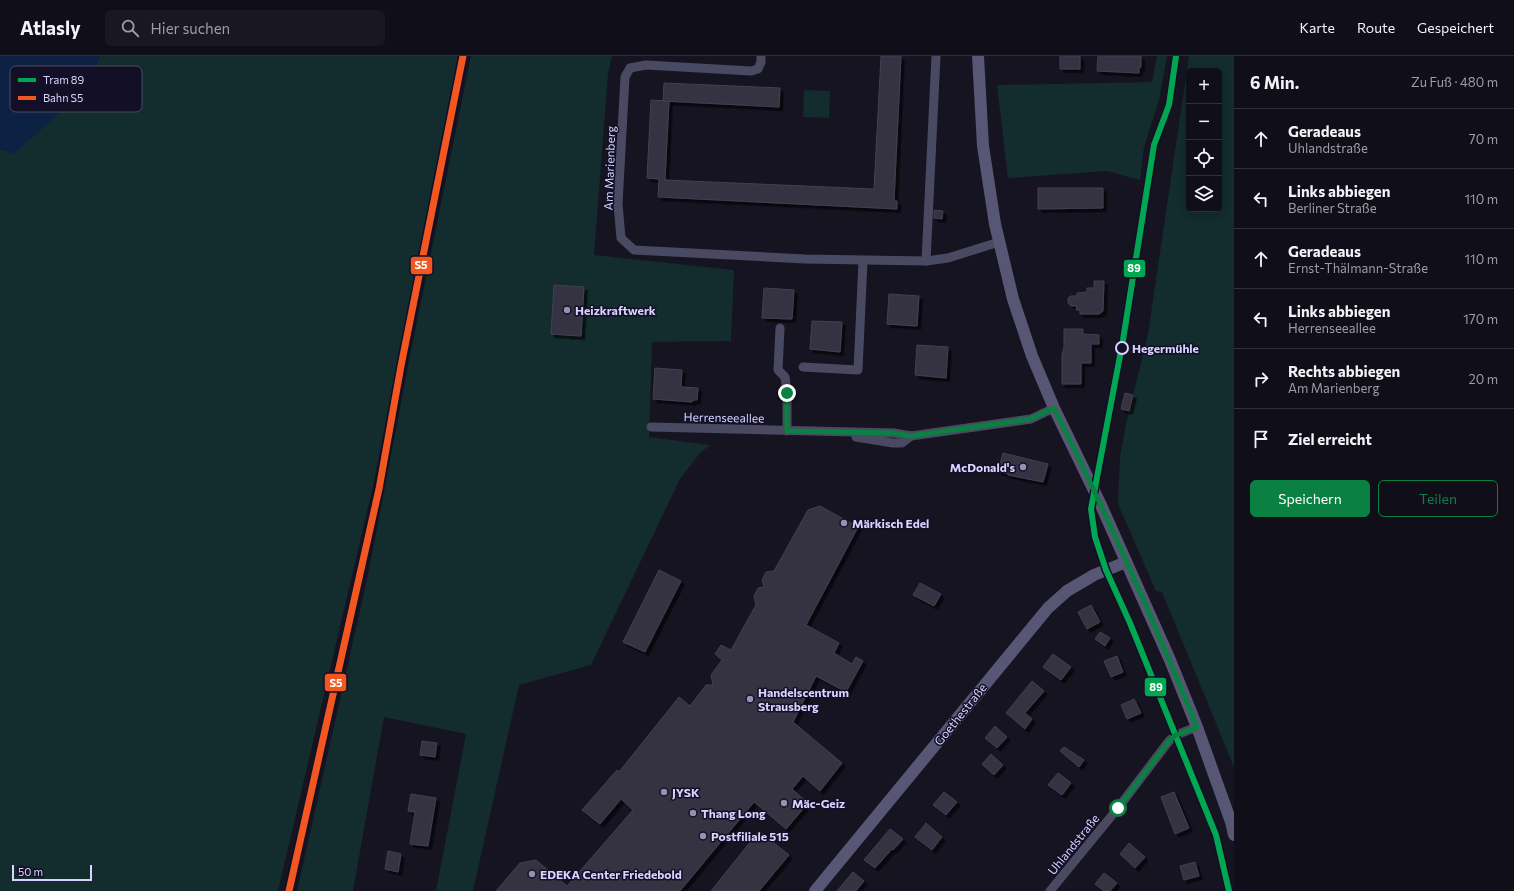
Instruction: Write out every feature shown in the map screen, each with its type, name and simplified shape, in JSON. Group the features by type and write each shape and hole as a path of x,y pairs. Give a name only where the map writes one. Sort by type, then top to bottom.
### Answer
{"main road":[{"path":"978,56 983,146 999,242 1013,299 1032,356 1054,408 1094,489 1170,660 1233,822 1234,835"},
{"name":"Goethestraße","path":"815,891 1048,608 1067,591 1094,575 1126,562"}],"street":[{"name":"Am Marienberg","path":"761,56 758,69 751,71 646,65 630,68 625,76 618,204 621,238 634,250 863,261 926,262 948,258 999,242"},
{"path":"926,262 936,56"},
{"path":"803,367 858,370 863,261"},
{"path":"780,328 778,370 785,377 787,393 787,431"},
{"name":"Herrenseeallee","path":"651,427 821,432 888,443 902,443 911,436 1030,419 1054,408"},
{"name":"Uhlandstraße","path":"1050,891 1132,791 1169,741 1176,735 1197,727"}],"green space":[{"path":"100,56 458,56 373,486 278,891 0,891 0,149 14,153 56,112 142,112 142,66 95,66"},
{"path":"471,56 612,56 608,74 594,255 734,270 731,341 652,342 649,437 710,445 700,453 680,479 591,665 519,685 473,891 436,891 466,734 384,717 353,891 297,891 369,570 408,366"},
{"path":"1157,56 1167,56 1159,100 1144,147 1140,180 1107,171 1008,178 997,85 1152,82"},
{"path":"1189,56 1234,56 1234,767 1162,592 1156,591 1118,504 1120,457 1126,424 1148,334 1186,76 1186,212 1222,212 1222,68 1187,68"},
{"path":"804,90 830,91 829,118 803,117"}],"water":[{"path":"0,56 100,56 95,66 10,66 10,112 59,112 14,153 0,149"}],"building":[{"path":"881,56 901,56 894,201 897,201 897,209 658,197 659,179 647,178 651,100 669,101 665,180 874,189"},
{"path":"1060,56 1080,56 1080,69 1060,69"},
{"path":"1098,56 1141,56 1141,67 1139,68 1139,73 1097,71"},
{"path":"664,83 780,88 779,107 663,101"},
{"path":"1038,188 1103,188 1103,208 1038,209"},
{"path":"934,210 943,211 942,219 934,218"},
{"path":"1094,281 1104,281 1103,311 1099,314 1080,314 1080,310 1076,310 1077,306 1071,306 1068,303 1068,298 1071,296 1077,296 1077,293 1087,292 1087,288 1094,288"},
{"name":"Heizkraftwerk","path":"554,285 584,287 581,336 551,334"},
{"path":"764,288 794,290 792,319 762,318"},
{"path":"889,294 919,296 917,326 887,324"},
{"path":"812,321 842,322 840,352 810,349"},
{"path":"1064,329 1083,329 1083,334 1099,335 1099,344 1091,344 1091,363 1081,363 1081,384 1062,384"},
{"path":"917,345 948,347 946,378 915,375"},
{"path":"655,368 682,370 681,387 698,388 697,400 693,400 692,402 653,399"},
{"path":"1125,393 1133,395 1129,411 1121,409"},
{"name":"McDonald's","path":"1003,453 1048,464 1043,482 1008,475 998,471"},
{"name":"Handelscentrum Strausberg","path":"820,506 858,527 806,625 839,643 834,653 852,664 856,657 863,661 846,692 816,676 793,722 842,763 820,791 803,776 792,789 808,803 786,829 754,802 680,891 496,891 520,863 536,860 567,886 633,810 621,799 600,824 582,810 617,770 619,772 679,697 690,706 706,685 713,685 711,675 722,660 715,654 721,645 731,650 756,605 754,596 758,588 764,587 762,580 766,572 774,571 808,510"},
{"path":"659,570 681,581 645,652 623,642"},
{"path":"920,583 941,594 934,606 913,595"},
{"path":"1091,605 1100,622 1087,629 1078,612"},
{"path":"1100,632 1110,638 1105,646 1095,639"},
{"path":"1053,654 1071,667 1061,680 1043,667"},
{"path":"1117,656 1123,672 1111,677 1104,661"},
{"path":"1032,681 1044,691 1025,713 1032,719 1025,729 1006,713"},
{"path":"1134,699 1141,713 1127,719 1121,705"},
{"path":"995,726 1007,737 997,748 985,738"},
{"path":"422,741 437,743 435,757 420,755"},
{"path":"1064,747 1084,760 1079,767 1060,751"},
{"path":"991,754 1003,765 994,775 982,764"},
{"path":"1058,773 1071,783 1062,795 1048,785"},
{"path":"944,792 957,802 946,815 933,805"},
{"path":"1174,792 1189,828 1175,834 1161,797"},
{"path":"411,794 436,798 428,846 410,844 415,812 408,811"},
{"path":"926,823 942,837 932,850 915,837"},
{"path":"890,829 903,839 875,868 864,860"},
{"path":"759,831 789,855 759,891 711,891"},
{"path":"1129,843 1145,857 1135,868 1120,854"},
{"path":"388,851 401,854 398,872 385,869"},
{"path":"1195,862 1199,876 1184,880 1180,866"},
{"path":"853,872 864,881 856,891 837,891"},
{"path":"1104,873 1117,883 1110,891 1104,891 1095,884"}],"tram line":[{"name":"89","path":"1176,56 1169,105 1154,145 1123,340 1091,509 1095,537 1106,570 1130,623 1216,835 1229,891"}],"rail line":[{"name":"S5","path":"289,891 379,489 401,366 463,56"}],"place":[{"name":"Heizkraftwerk","path":"567,310"},
{"name":"Hegermühle","path":"1122,348"},
{"name":"McDonald's","path":"1023,467"},
{"name":"Märkisch Edel","path":"844,523"},
{"name":"Handelscentrum Strausberg","path":"750,699"},
{"name":"JYSK","path":"664,792"},
{"name":"Mäc-Geiz","path":"784,803"},
{"name":"Thang Long","path":"693,813"},
{"name":"Postfiliale 515","path":"703,836"},
{"name":"EDEKA Center Friedebold","path":"532,874"}],"route":[{"path":"787,393 787,431 898,433 911,436 1030,419 1054,408 1100,503 1170,660 1197,727 1176,735 1169,741 1118,808"}]}
